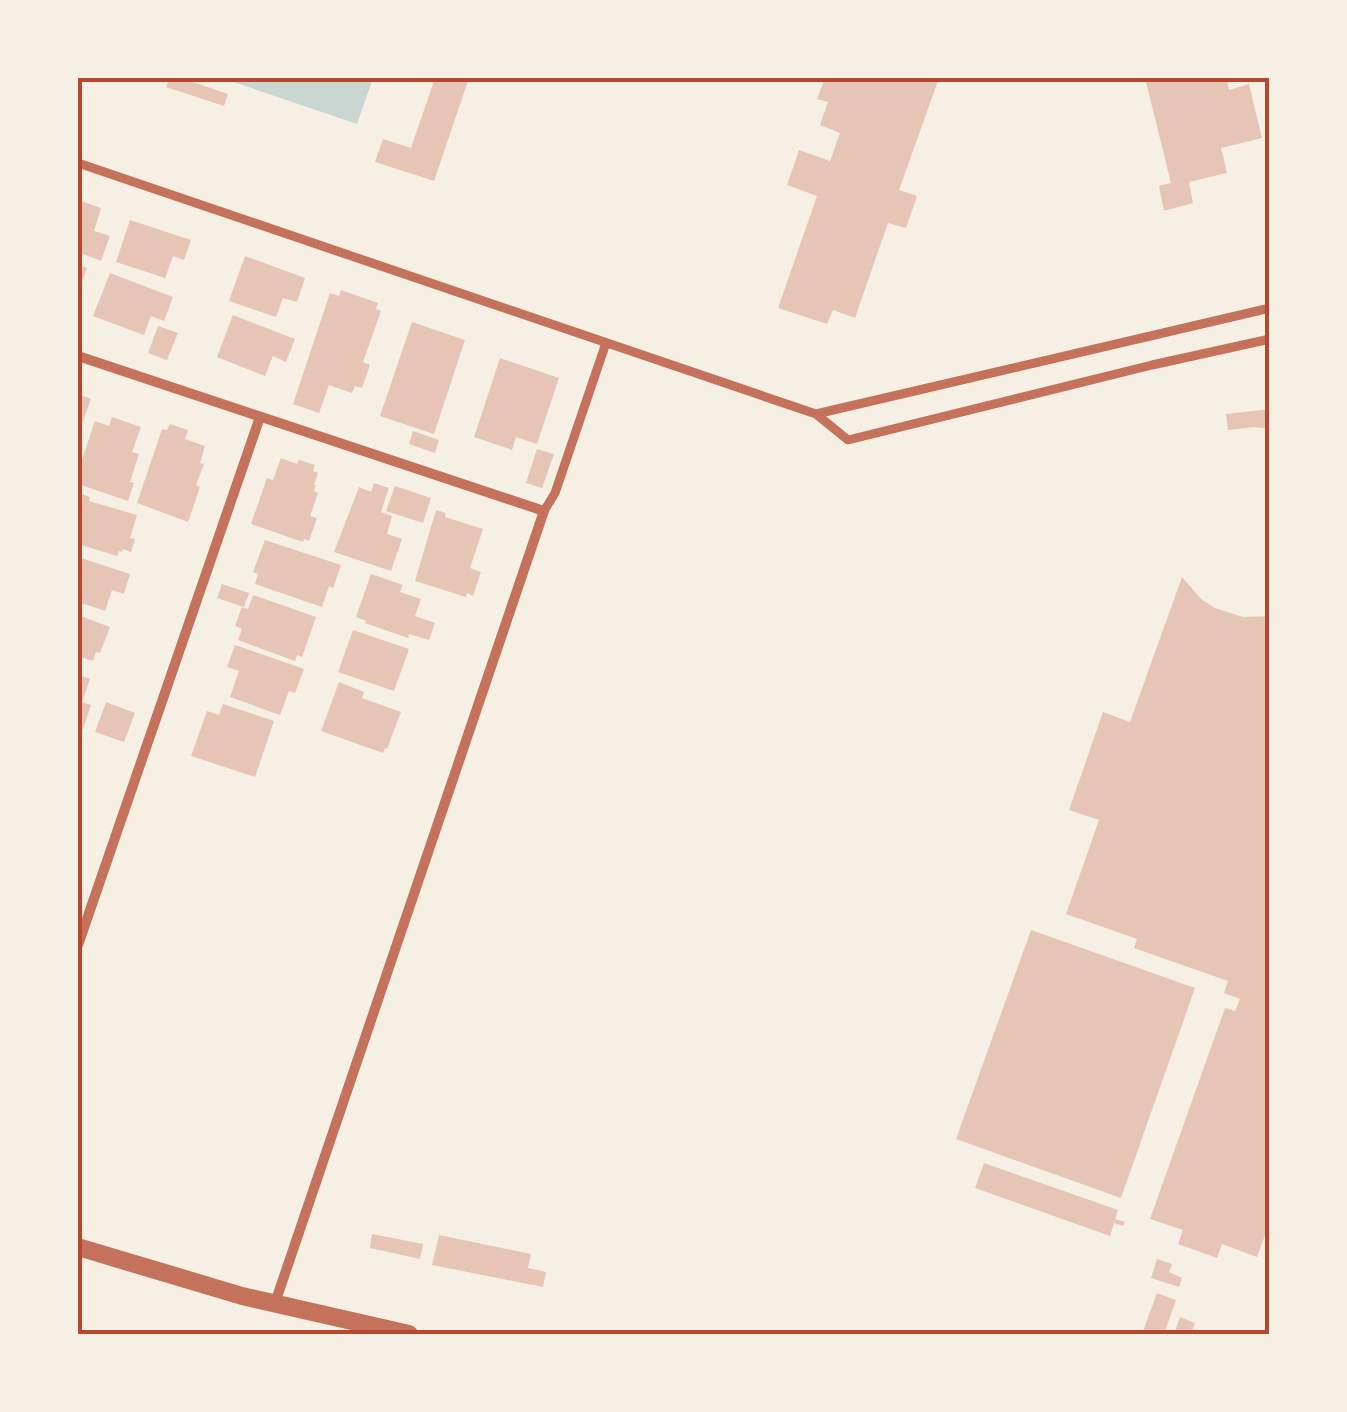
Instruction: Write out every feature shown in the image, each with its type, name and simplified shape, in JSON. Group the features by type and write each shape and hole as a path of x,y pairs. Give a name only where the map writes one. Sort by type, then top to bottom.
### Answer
{"street":[{"path":"78,163 816,414 848,440 1270,339"},
{"path":"816,414 1270,308"},
{"path":"275,1303 544,511 555,493 606,343"},
{"path":"78,356 544,511"},
{"path":"78,944 260,417"},
{"path":"78,1246 242,1296 409,1334"}],"shaded area":[{"path":"222,78 373,78 357,124"}],"building":[{"path":"170,78 228,94 224,106 166,87"},
{"path":"435,78 469,78 434,181 375,162 383,139 411,148"},
{"path":"825,78 939,78 899,190 917,196 906,228 888,223 855,318 833,310 827,324 778,308 817,196 787,185 799,150 830,161 840,133 820,125 828,102 817,99"},
{"path":"1145,78 1226,78 1229,90 1249,84 1262,138 1221,148 1227,173 1189,182 1193,203 1164,211 1159,186 1171,183"},
{"path":"78,200 101,208 94,231 110,236 101,261 78,252"},
{"path":"130,220 191,240 184,260 173,256 165,278 116,262"},
{"path":"245,256 305,278 297,302 283,298 276,317 229,301"},
{"path":"78,265 87,268 78,293"},
{"path":"110,273 173,297 164,321 151,316 144,335 93,316"},
{"path":"341,290 378,303 376,309 381,311 363,362 370,365 362,388 355,386 352,393 329,385 319,413 293,404 330,293 339,296"},
{"path":"233,315 295,339 286,362 273,356 265,376 217,357"},
{"path":"412,322 465,340 434,434 380,416"},
{"path":"158,326 178,333 167,360 148,353"},
{"path":"500,358 559,378 537,444 516,437 512,450 474,437"},
{"path":"78,394 91,399 78,435"},
{"path":"1270,409 1270,429 1228,430 1226,414"},
{"path":"112,417 141,427 132,452 139,454 128,501 78,484 78,471 95,421 109,426"},
{"path":"170,424 188,430 185,439 205,446 200,463 204,464 196,485 200,487 188,522 137,503 162,429 167,430"},
{"path":"413,431 439,440 435,453 409,444"},
{"path":"537,449 554,454 542,488 526,483"},
{"path":"281,458 315,465 313,471 318,473 314,491 318,493 310,516 317,518 309,541 251,524 267,478 273,480"},
{"path":"374,483 389,488 381,512 392,516 387,534 402,539 391,571 334,552 359,487 371,492"},
{"path":"395,486 431,498 423,523 386,511"},
{"path":"78,493 90,497 89,501 137,515 130,538 135,539 131,552 123,549 117,556 78,544"},
{"path":"436,510 446,513 445,517 483,529 470,568 481,572 473,596 415,581"},
{"path":"265,540 341,565 322,607 255,584 258,574 253,572"},
{"path":"78,557 130,574 124,594 112,590 105,611 78,602"},
{"path":"371,574 403,585 400,592 421,599 415,616 435,623 429,640 409,634 408,638 356,617"},
{"path":"1182,577 1202,600 1215,608 1243,617 1270,616 1270,1222 1257,1257 1222,1244 1217,1258 1178,1244 1183,1230 1150,1219 1225,1008 1235,1011 1240,999 1224,993 1228,981 1134,948 1137,939 1066,914 1099,820 1069,810 1103,712 1130,722"},
{"path":"222,584 249,593 244,607 217,598"},
{"path":"253,595 316,617 302,657 297,655 295,661 238,640 242,629 235,626 242,607 248,609"},
{"path":"78,615 110,627 100,653 96,652 93,661 81,657 78,664"},
{"path":"353,630 409,649 394,691 338,672"},
{"path":"235,645 304,669 295,693 289,691 280,715 230,697 239,671 227,667"},
{"path":"78,675 90,679 82,702 91,705 83,729 78,727"},
{"path":"339,682 364,692 362,698 401,712 383,753 321,731"},
{"path":"106,702 135,713 124,742 95,732"},
{"path":"223,704 274,721 255,777 191,756 207,711 219,715"},
{"path":"1031,930 1195,988 1121,1198 956,1139"},
{"path":"984,1163 1118,1210 1115,1219 1125,1222 1123,1226 1114,1223 1110,1236 975,1188"},
{"path":"372,1234 423,1244 420,1259 370,1248"},
{"path":"439,1235 531,1254 528,1268 546,1272 543,1287 432,1265"},
{"path":"1157,1259 1172,1264 1169,1272 1182,1278 1179,1287 1151,1278"},
{"path":"1157,1293 1176,1300 1164,1334 1142,1334"},
{"path":"1180,1317 1195,1323 1191,1334 1174,1334"}]}
